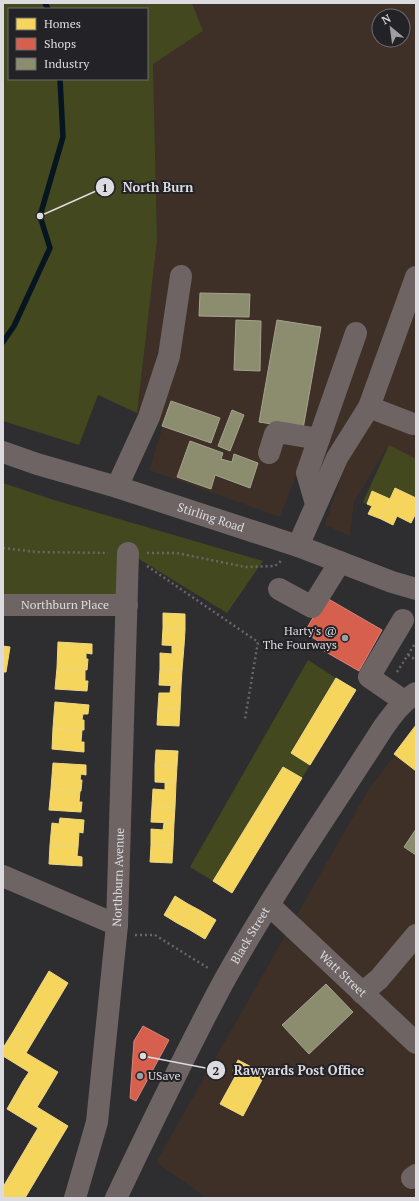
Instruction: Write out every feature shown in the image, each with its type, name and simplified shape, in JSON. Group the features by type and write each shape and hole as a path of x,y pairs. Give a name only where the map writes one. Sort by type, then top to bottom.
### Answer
{"main road":[{"name":"Stirling Road","path":"3,452 37,464 118,487 298,546 392,582 416,589"},
{"name":"Black Street","path":"116,1198 185,1056 226,978 269,905 396,710 402,694"}],"street":[{"path":"118,487 149,417 169,356 181,276"},
{"path":"298,546 337,458 369,407 416,277"},
{"path":"316,504 307,473 356,333"},
{"path":"369,407 413,424"},
{"path":"269,453 277,432 319,439"},
{"name":"Northburn Avenue","path":"75,1198 97,1122 116,931 128,553"},
{"path":"278,589 312,607 340,562"},
{"name":"Northburn Place","path":"3,605 127,605"},
{"path":"402,694 369,677 403,620"},
{"path":"3,876 116,931"},
{"name":"Watt Street","path":"269,905 416,1043"},
{"path":"362,993 379,979 416,935"}],"path":[{"path":"3,548 37,552 177,553 245,567 275,566 298,546"},
{"path":"128,553 258,642 245,719"},
{"path":"402,694 408,655 416,642"},
{"path":"408,655 416,660"},
{"path":"116,931 155,935 226,978"}],"shaded area":[{"path":"192,3 416,3 416,459 388,446 354,502 350,536 325,525 339,483 328,479 298,471 280,517 149,470 162,429 160,421 137,413 157,241 153,63 203,31"},
{"path":"416,728 416,1198 206,1198 156,1162 370,787"}],"green space":[{"path":"3,3 192,3 203,31 153,64 157,241 137,413 98,395 79,445 3,421"},
{"path":"389,445 416,459 416,498 395,488 390,499 372,491 367,504 363,502"},
{"path":"3,483 54,500 263,561 227,613 129,553 127,605 3,605"},
{"path":"308,660 336,678 291,753 310,765 302,778 283,767 213,881 190,867"}],"building: Homes":[{"path":"395,488 416,498 416,513 411,523 397,516 393,525 381,519"},
{"path":"372,491 390,499 381,519 368,514 372,506 367,504"},
{"path":"163,613 185,614 185,630 163,628"},
{"path":"163,628 185,630 184,646 162,645"},
{"path":"58,642 92,644 92,654 86,653 86,659 88,659 87,670 57,668"},
{"path":"3,646 10,647 6,672 3,672"},
{"path":"172,646 184,646 182,670 160,669 160,653 172,654"},
{"path":"57,668 85,670 85,681 88,681 87,691 55,689"},
{"path":"160,669 182,670 181,686 159,685"},
{"path":"336,678 356,690 310,765 291,753"},
{"path":"171,686 181,686 180,709 158,708 159,693 170,693"},
{"path":"55,702 89,705 88,714 83,714 82,720 84,720 84,730 53,728"},
{"path":"158,708 180,709 179,726 157,725"},
{"path":"416,725 416,771 394,754"},
{"path":"53,728 82,730 81,742 84,742 84,752 52,749"},
{"path":"156,750 178,751 177,766 155,765"},
{"path":"53,763 86,765 86,775 81,774 81,791 51,789"},
{"path":"155,765 177,766 176,783 155,782"},
{"path":"283,767 302,778 232,893 213,881"},
{"path":"165,782 176,783 175,807 152,806 153,789 165,790"},
{"path":"51,789 80,791 79,802 82,802 81,812 49,810"},
{"path":"152,806 175,807 174,823 151,822"},
{"path":"60,818 84,820 83,833 79,832 78,847 50,845 52,823 59,824"},
{"path":"164,823 174,823 173,846 151,845 151,829 163,830"},
{"path":"50,845 78,847 77,856 82,857 82,866 49,864"},
{"path":"151,845 173,846 172,863 150,862"},
{"path":"175,896 188,904 177,923 164,915"},
{"path":"188,904 201,911 190,930 177,923"},
{"path":"201,911 216,920 205,939 190,930"},
{"path":"49,971 68,983 32,1043 13,1032"},
{"path":"13,1032 32,1043 26,1053 58,1072 45,1094 23,1081 29,1072 3,1056 3,1048"},
{"path":"238,1060 265,1074 243,1116 220,1104 237,1073 233,1071"},
{"path":"23,1081 45,1094 37,1107 68,1126 53,1151 32,1138 38,1128 7,1109"},
{"path":"32,1138 53,1151 25,1198 6,1198 3,1196 3,1187"}],"building: Shops":[{"name":"Harty's @ The Fourways","path":"325,597 382,630 359,671 319,648 322,643 304,633"},
{"name":"USave","path":"143,1026 169,1040 136,1101 130,1098 134,1041"}],"building: Industry":[{"path":"200,293 250,294 249,317 199,316"},
{"path":"236,320 261,321 260,371 234,370"},
{"path":"277,320 321,327 303,429 259,422"},
{"path":"171,401 220,418 211,443 162,426"},
{"path":"232,410 244,415 230,451 218,446"},
{"path":"190,441 223,453 221,459 232,462 234,454 258,463 250,488 215,475 211,489 177,477"},
{"path":"416,829 416,855 404,847"},
{"path":"326,984 353,1012 309,1054 282,1025"}],"waterway":[{"path":"45,3 48,8"},
{"path":"3,342 14,326 50,248 40,216 63,137 60,80"}],"place":[{"name":"North Burn","path":"40,216"},
{"name":"Harty's @ The Fourways","path":"345,638"},
{"name":"Rawyards Post Office","path":"143,1056"},
{"name":"USave","path":"140,1076"}]}
